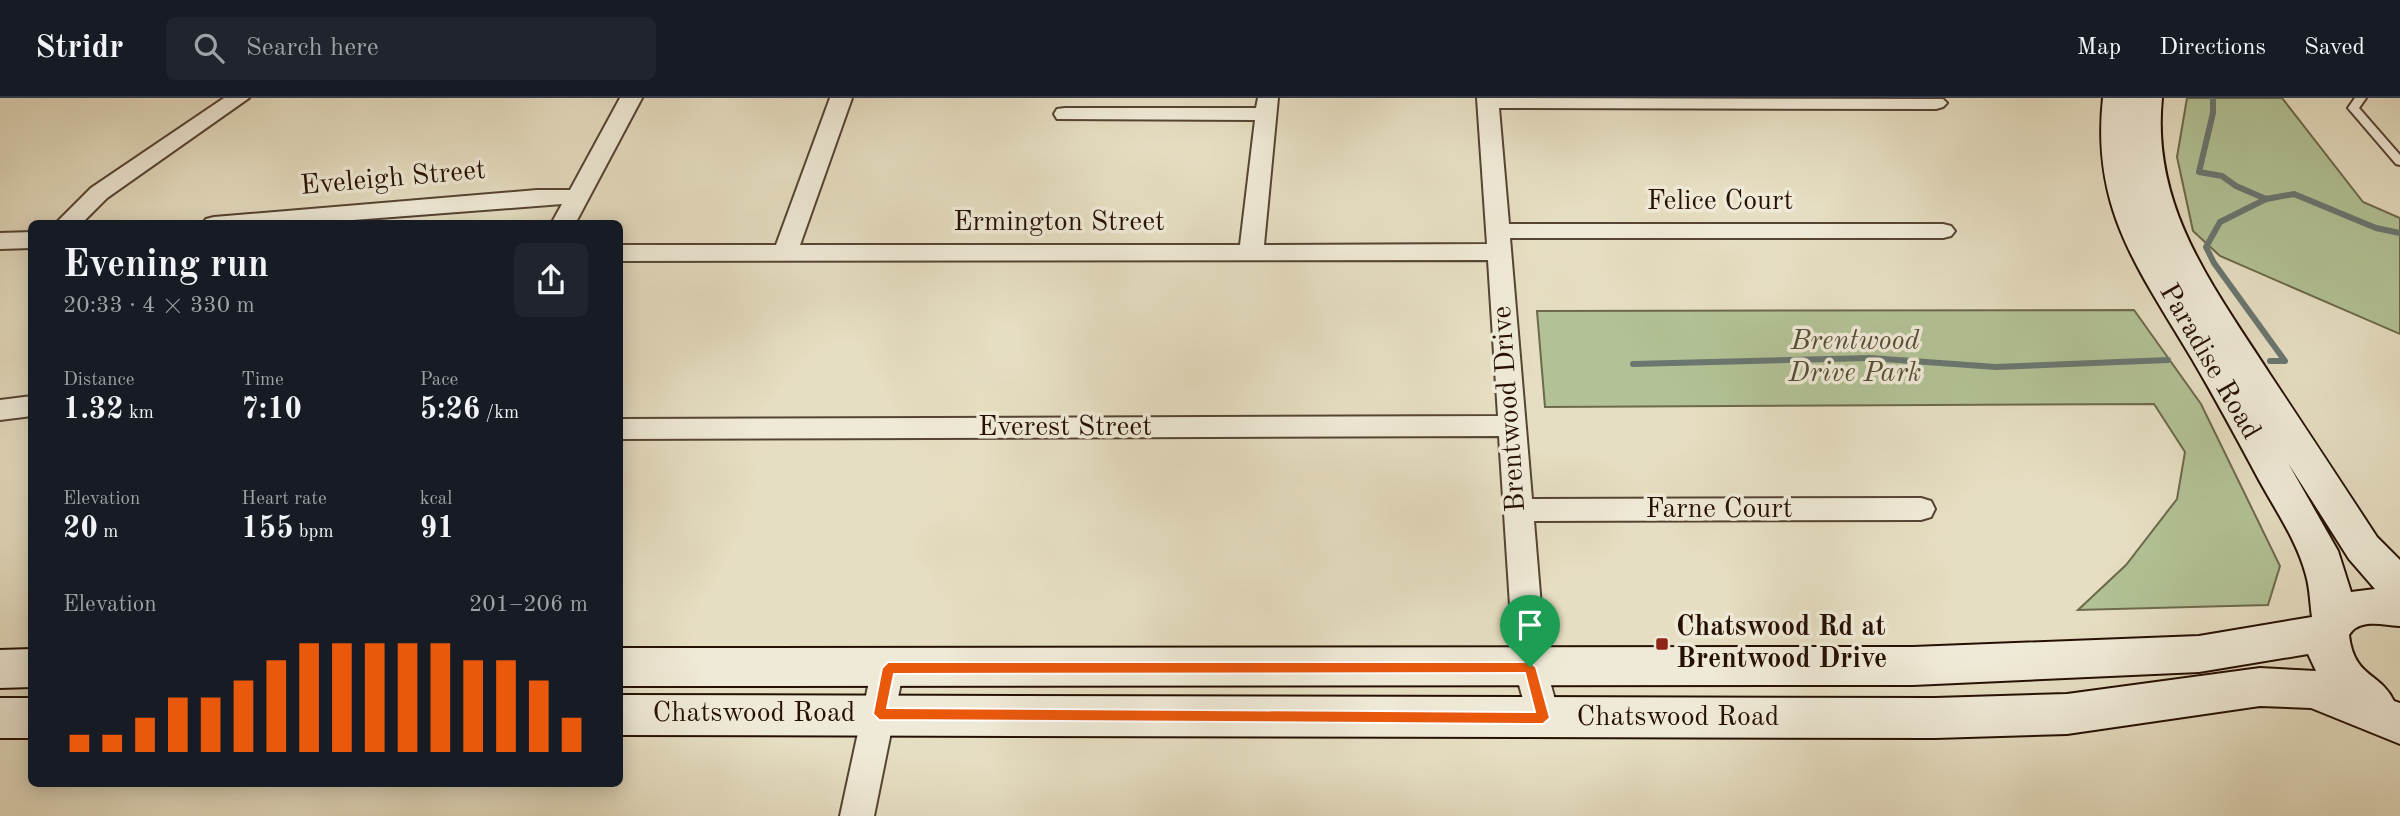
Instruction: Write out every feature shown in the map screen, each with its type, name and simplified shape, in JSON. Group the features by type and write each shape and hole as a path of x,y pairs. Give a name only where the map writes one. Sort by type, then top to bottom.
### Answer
{"main road":[{"name":"Paradise Road","path":"2118,98 2113,148 2121,184 2137,232 2162,282 2202,345 2307,531 2328,575 2329,625"},
{"name":"Paradise Road","path":"2147,98 2143,137 2147,177 2163,222 2185,270 2363,548 2400,588"},
{"name":"Chatswood Road","path":"623,667 1913,666 2199,654 2329,625 2352,607 2379,605 2400,609"},
{"name":"Chatswood Road","path":"2329,625 2329,654 2342,677 2364,700 2397,722"},
{"path":"0,669 28,668"},
{"name":"Chatswood Road","path":"623,715 1935,718 2067,714 2155,704 2260,687 2313,690 2397,722"},
{"path":"0,718 28,718"}],"street":[{"path":"71,220 99,193 238,98"},
{"path":"564,220 631,98"},
{"path":"785,253 841,98"},
{"path":"1489,100 1936,103"},
{"name":"Brentwood Drive","path":"1489,100 1497,242 1530,667 1543,718"},
{"path":"1065,114 1267,106 1251,252"},
{"name":"Eveleigh Street","path":"262,220 537,197 576,197"},
{"name":"Felice Court","path":"1497,242 1943,231"},
{"path":"0,242 28,240"},
{"name":"Ermington Street","path":"623,253 1251,252 1497,242"},
{"path":"0,410 28,406"},
{"name":"Everest Street","path":"623,429 1511,426"},
{"name":"Farne Court","path":"1517,510 1921,509"},
{"path":"857,816 888,668"}],"lane":[{"path":"2361,98 2353,108 2400,162"}],"green space":[{"path":"2187,98 2282,98 2363,202 2400,218 2400,334 2220,256 2193,231 2177,157"},
{"name":"Brentwood Drive Park","path":"2134,310 2201,404 2280,566 2268,605 2078,610 2126,565 2177,499 2185,452 2154,404 1545,407 1537,311"}],"waterway":[{"path":"2213,98 2213,113 2199,172 2222,176 2236,186 2266,199"},
{"path":"2266,199 2294,194 2376,228 2400,233"},
{"path":"2266,199 2220,222 2206,247 2214,263 2285,361 2270,361"},
{"path":"1633,364 1870,358 1996,367 2168,360"}],"place":[{"name":"Chatswood Rd at Brentwood Drive","path":"1662,644"}],"route":[{"path":"1530,667 1543,718 879,714 888,668 1530,667"}]}
